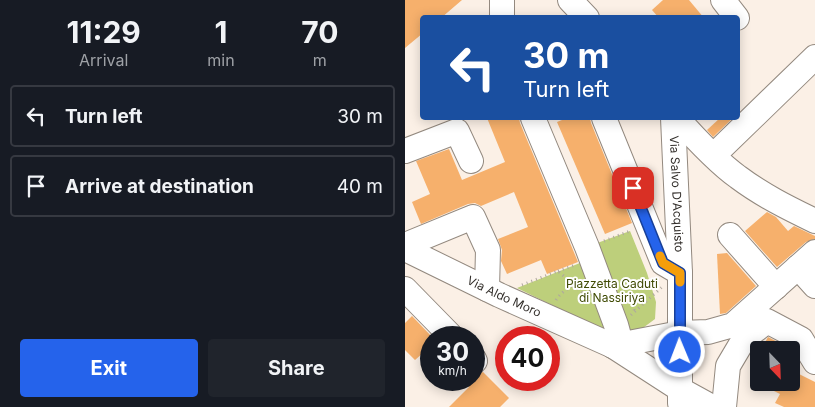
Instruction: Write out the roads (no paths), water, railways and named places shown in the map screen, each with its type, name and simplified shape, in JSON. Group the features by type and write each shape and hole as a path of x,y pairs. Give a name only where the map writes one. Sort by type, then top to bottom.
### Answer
{"street":[{"path":"501,15 502,0"},
{"path":"570,0 584,15"},
{"path":"723,0 735,15"},
{"path":"714,155 815,56"},
{"path":"537,120 594,289 615,336 708,332 733,325 807,260 815,286"},
{"path":"605,120 663,263 680,273"},
{"path":"680,122 736,176 815,222"},
{"name":"Via Salvo D'Acquisto","path":"680,122 678,225 681,401"},
{"path":"405,151 457,130 471,161"},
{"path":"405,245 473,217 488,250 493,292"},
{"path":"730,235 776,287"},
{"name":"Via Aldo Moro","path":"405,249 547,316 615,336 681,401 712,407"},
{"path":"405,289 441,326"},
{"path":"724,407 728,366 744,340 767,321 801,339 815,362"}],"park label":[{"name":"Piazzetta Caduti di Nassiriya","path":"612,291"}]}
